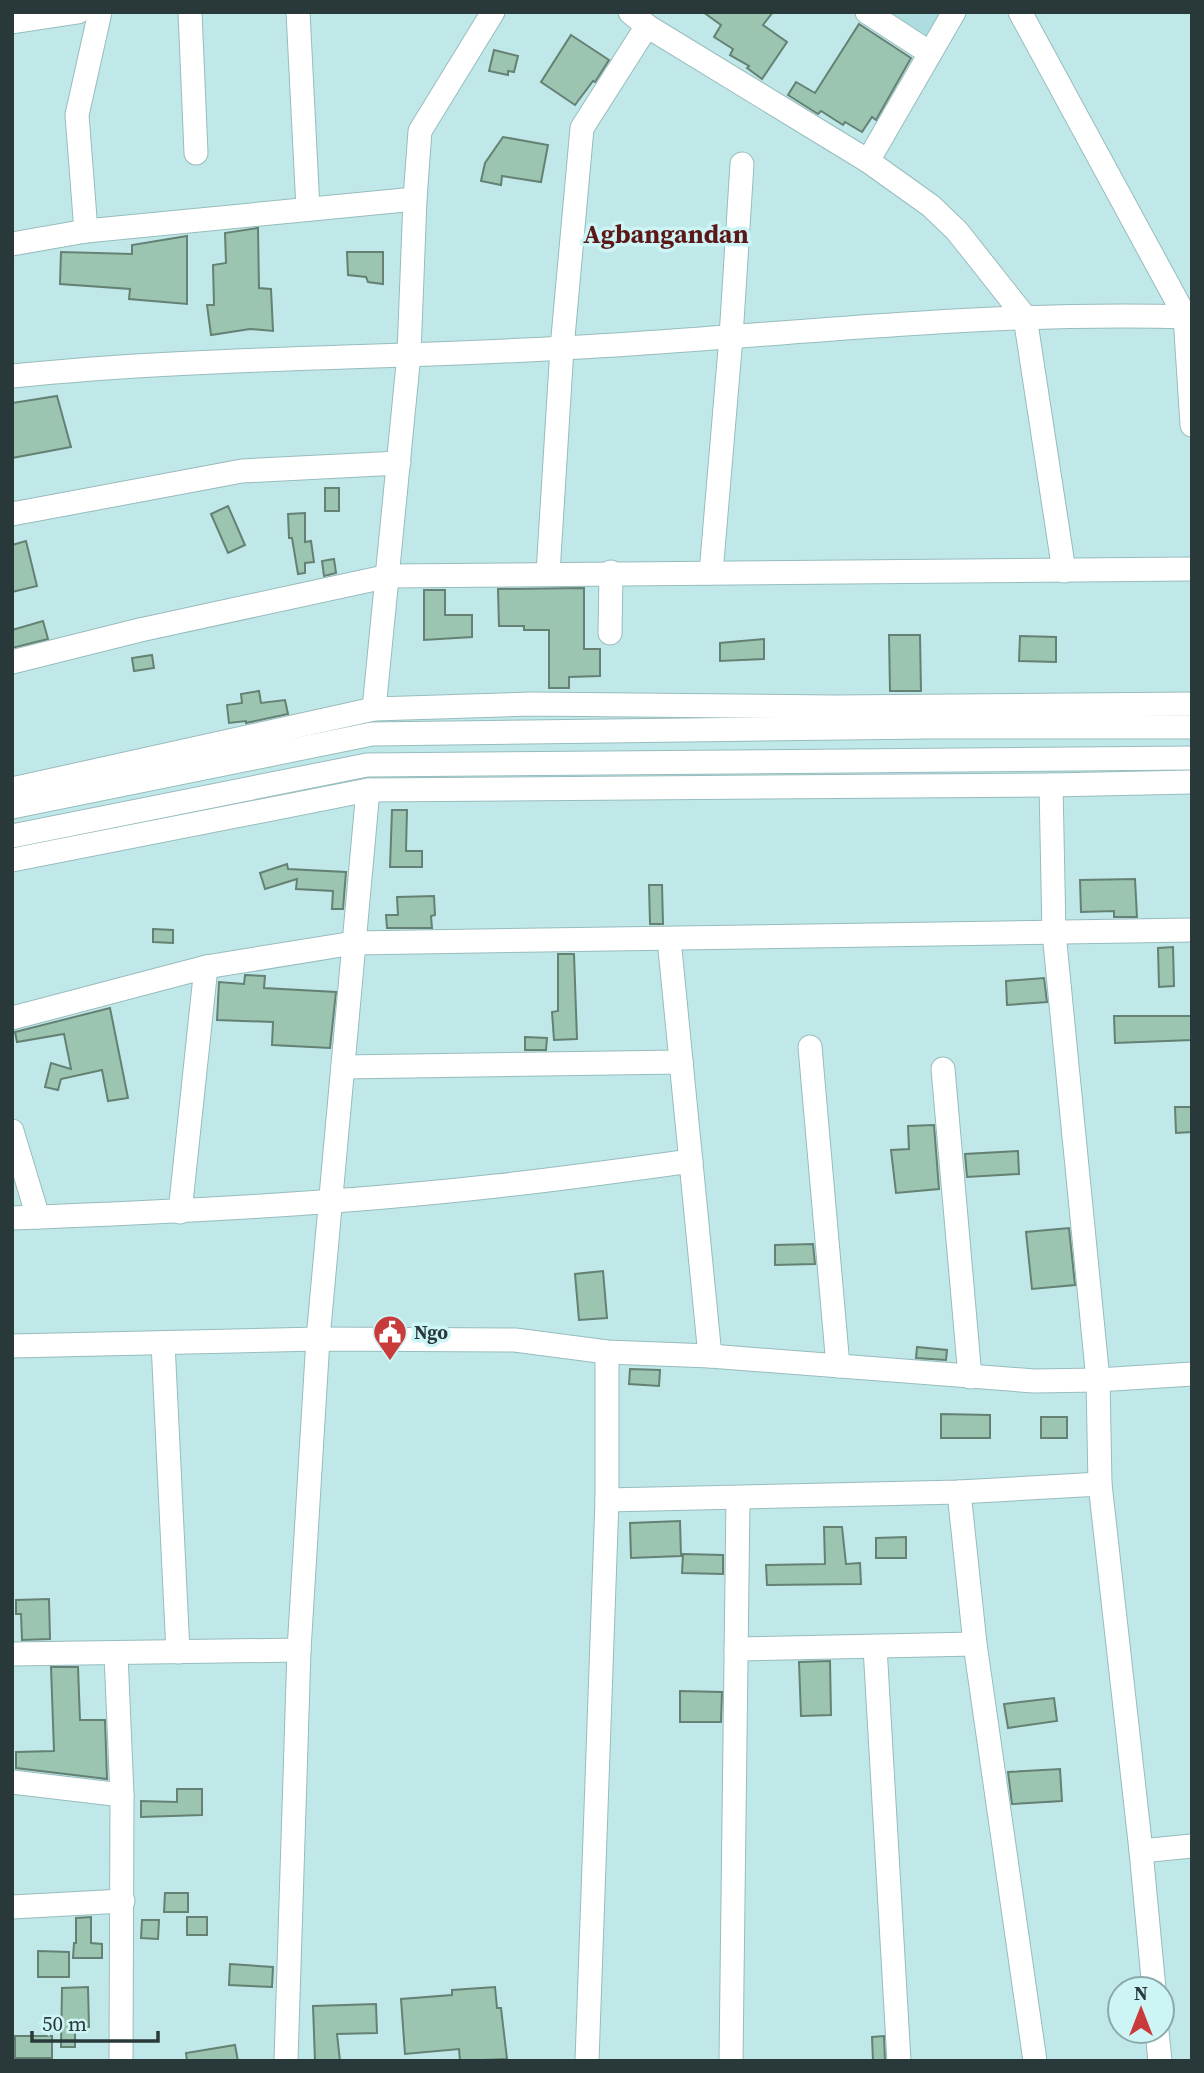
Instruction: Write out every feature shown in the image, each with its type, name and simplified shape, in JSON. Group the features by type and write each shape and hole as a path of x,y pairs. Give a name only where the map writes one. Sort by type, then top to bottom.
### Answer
{"street":[{"path":"12,22 78,12"},
{"path":"86,231 77,115 100,12"},
{"path":"190,12 196,153"},
{"path":"298,12 308,209"},
{"path":"374,709 409,354 420,131 493,12"},
{"path":"867,12 930,53"},
{"path":"868,161 954,12"},
{"path":"1020,12 1188,316 1192,425"},
{"path":"548,573 562,348 582,128 638,19 868,161 931,206 957,231 1025,317 1064,570"},
{"path":"711,573 731,337 742,164"},
{"path":"12,244 86,231 415,200"},
{"path":"12,376 97,367 562,348 1025,317 1188,316"},
{"path":"12,514 242,471 399,463"},
{"path":"12,662 140,629 389,576 1192,569"},
{"path":"610,633 611,572"},
{"path":"530,704 530,731"},
{"path":"12,789 374,709 530,704 835,707 1192,704"},
{"path":"12,807 372,734 1192,727"},
{"path":"12,836 367,765 1192,758"},
{"path":"12,860 368,790 1192,782"},
{"path":"1051,785 1054,933 1098,1380 1100,1484 1153,1975"},
{"path":"286,2061 299,1650 318,1339 368,790"},
{"path":"12,1018 206,967 355,943 1192,930"},
{"path":"669,939 709,1356"},
{"path":"180,1212 206,967"},
{"path":"810,1047 838,1366"},
{"path":"343,1067 681,1062"},
{"path":"943,1069 970,1377"},
{"path":"12,1131 38,1217"},
{"path":"12,1218 180,1212 331,1200 495,1186 691,1161"},
{"path":"12,1346 318,1339 515,1340 607,1352 709,1356 1034,1381 1192,1374"},
{"path":"163,1343 178,1653"},
{"path":"587,2061 607,1500 607,1352"},
{"path":"607,1500 959,1492 1100,1484"},
{"path":"959,1492 975,1644 1035,2061"},
{"path":"731,2061 738,1498"},
{"path":"736,1649 975,1644"},
{"path":"875,1647 900,2061"},
{"path":"12,1654 299,1650"},
{"path":"116,1654 122,1795 121,2061"},
{"path":"12,1782 122,1795"},
{"path":"1141,1851 1192,1846"},
{"path":"12,1907 123,1901"}],"shaded area":[{"path":"877,12 948,12 928,47"}],"building":[{"path":"703,12 773,12 763,25 787,42 762,79 747,68 749,66 730,55 733,49 714,37 721,25"},
{"path":"859,24 911,58 876,120 872,117 862,132 845,122 843,125 821,111 818,114 788,95 796,82 815,93"},
{"path":"571,35 609,60 575,105 541,82"},
{"path":"494,50 518,56 514,72 508,71 508,75 489,71"},
{"path":"503,137 548,145 541,182 502,176 501,185 481,181 485,163"},
{"path":"258,228 259,288 271,289 273,331 250,329 211,335 207,305 214,305 213,265 226,263 225,233"},
{"path":"187,236 187,304 129,299 130,289 60,284 61,252 132,254 132,245"},
{"path":"347,252 383,252 383,284 368,282 366,277 348,275"},
{"path":"57,396 71,447 12,458 12,403"},
{"path":"325,488 339,488 339,511 325,511"},
{"path":"228,506 245,545 228,553 211,514"},
{"path":"305,513 305,542 311,541 314,562 305,563 305,573 298,574 292,538 289,538 288,514"},
{"path":"26,541 37,586 12,592 12,545"},
{"path":"334,559 336,573 324,576 322,561"},
{"path":"584,588 584,649 600,649 600,676 569,677 569,688 549,688 549,630 499,626 498,589"},
{"path":"424,590 445,590 445,615 472,615 472,637 424,640"},
{"path":"43,621 48,639 12,648 12,630"},
{"path":"889,635 920,635 921,691 890,691"},
{"path":"1020,636 1056,637 1056,662 1019,661"},
{"path":"764,639 764,659 720,661 720,643"},
{"path":"152,655 154,668 134,671 132,658"},
{"path":"259,691 261,703 285,700 288,714 246,723 229,723 227,705 242,703 241,694"},
{"path":"392,810 407,810 406,851 422,851 422,867 390,867"},
{"path":"287,864 288,869 346,872 343,909 332,909 333,891 296,889 297,879 265,889 260,873"},
{"path":"1135,879 1137,917 1114,917 1114,911 1081,912 1080,880"},
{"path":"649,885 662,885 663,924 650,924"},
{"path":"434,896 435,915 431,916 432,928 387,928 386,915 398,915 397,897"},
{"path":"153,929 173,930 173,943 153,942"},
{"path":"1173,947 1174,986 1159,987 1158,948"},
{"path":"558,954 574,954 577,1039 554,1040 552,1012 558,1011"},
{"path":"245,975 265,976 264,988 336,992 330,1048 272,1045 273,1022 217,1020 219,982 244,984"},
{"path":"1044,978 1047,1002 1007,1005 1006,981"},
{"path":"110,1008 128,1098 108,1101 102,1070 61,1079 58,1090 45,1087 51,1063 71,1069 64,1034 17,1042 15,1032"},
{"path":"1114,1016 1192,1016 1192,1040 1115,1043"},
{"path":"525,1037 547,1038 546,1050 525,1050"},
{"path":"1175,1107 1192,1107 1192,1132 1176,1133"},
{"path":"934,1125 939,1189 896,1193 891,1150 909,1149 908,1126"},
{"path":"1018,1151 1019,1174 967,1177 965,1154"},
{"path":"1069,1228 1075,1285 1032,1289 1026,1232"},
{"path":"813,1244 815,1264 775,1265 775,1245"},
{"path":"603,1271 607,1318 579,1320 575,1274"},
{"path":"917,1347 947,1350 946,1360 916,1358"},
{"path":"630,1369 660,1370 659,1386 629,1384"},
{"path":"941,1414 990,1415 990,1438 941,1438"},
{"path":"1041,1417 1067,1417 1067,1438 1041,1438"},
{"path":"680,1521 681,1556 631,1558 630,1523"},
{"path":"824,1527 842,1527 846,1564 860,1563 861,1584 767,1585 766,1565 825,1564"},
{"path":"906,1537 906,1558 876,1558 876,1538"},
{"path":"683,1554 723,1555 723,1574 682,1573"},
{"path":"49,1599 50,1639 22,1640 21,1614 16,1614 16,1600"},
{"path":"830,1661 831,1715 801,1716 799,1662"},
{"path":"51,1667 78,1667 80,1720 105,1720 107,1779 16,1768 16,1752 54,1751"},
{"path":"680,1691 722,1692 721,1722 680,1722"},
{"path":"1054,1698 1057,1721 1008,1728 1004,1704"},
{"path":"1060,1769 1062,1801 1012,1804 1008,1772"},
{"path":"177,1789 202,1789 202,1815 141,1817 141,1801 177,1802"},
{"path":"165,1893 188,1893 188,1912 164,1912"},
{"path":"91,1917 91,1943 102,1944 102,1958 73,1958 76,1918"},
{"path":"187,1917 207,1917 207,1935 187,1935"},
{"path":"142,1920 159,1920 158,1939 141,1938"},
{"path":"38,1951 69,1952 69,1977 38,1977"},
{"path":"230,1964 273,1967 272,1987 229,1985"},
{"path":"88,1987 89,2027 75,2027 75,2047 61,2047 62,1988"},
{"path":"495,1987 497,2008 501,2008 507,2059 460,2061 459,2049 405,2054 401,1999 452,1995 452,1990"},
{"path":"376,2004 377,2033 337,2034 340,2061 315,2061 313,2006"},
{"path":"15,2036 52,2036 52,2058 15,2058"},
{"path":"884,2036 885,2061 873,2061 872,2037"},
{"path":"235,2045 238,2061 187,2061 186,2053"}],"place":[{"name":"Ngo","path":"390,1362"}],"district":[{"name":"Agbangandan","path":"666,234"}]}
